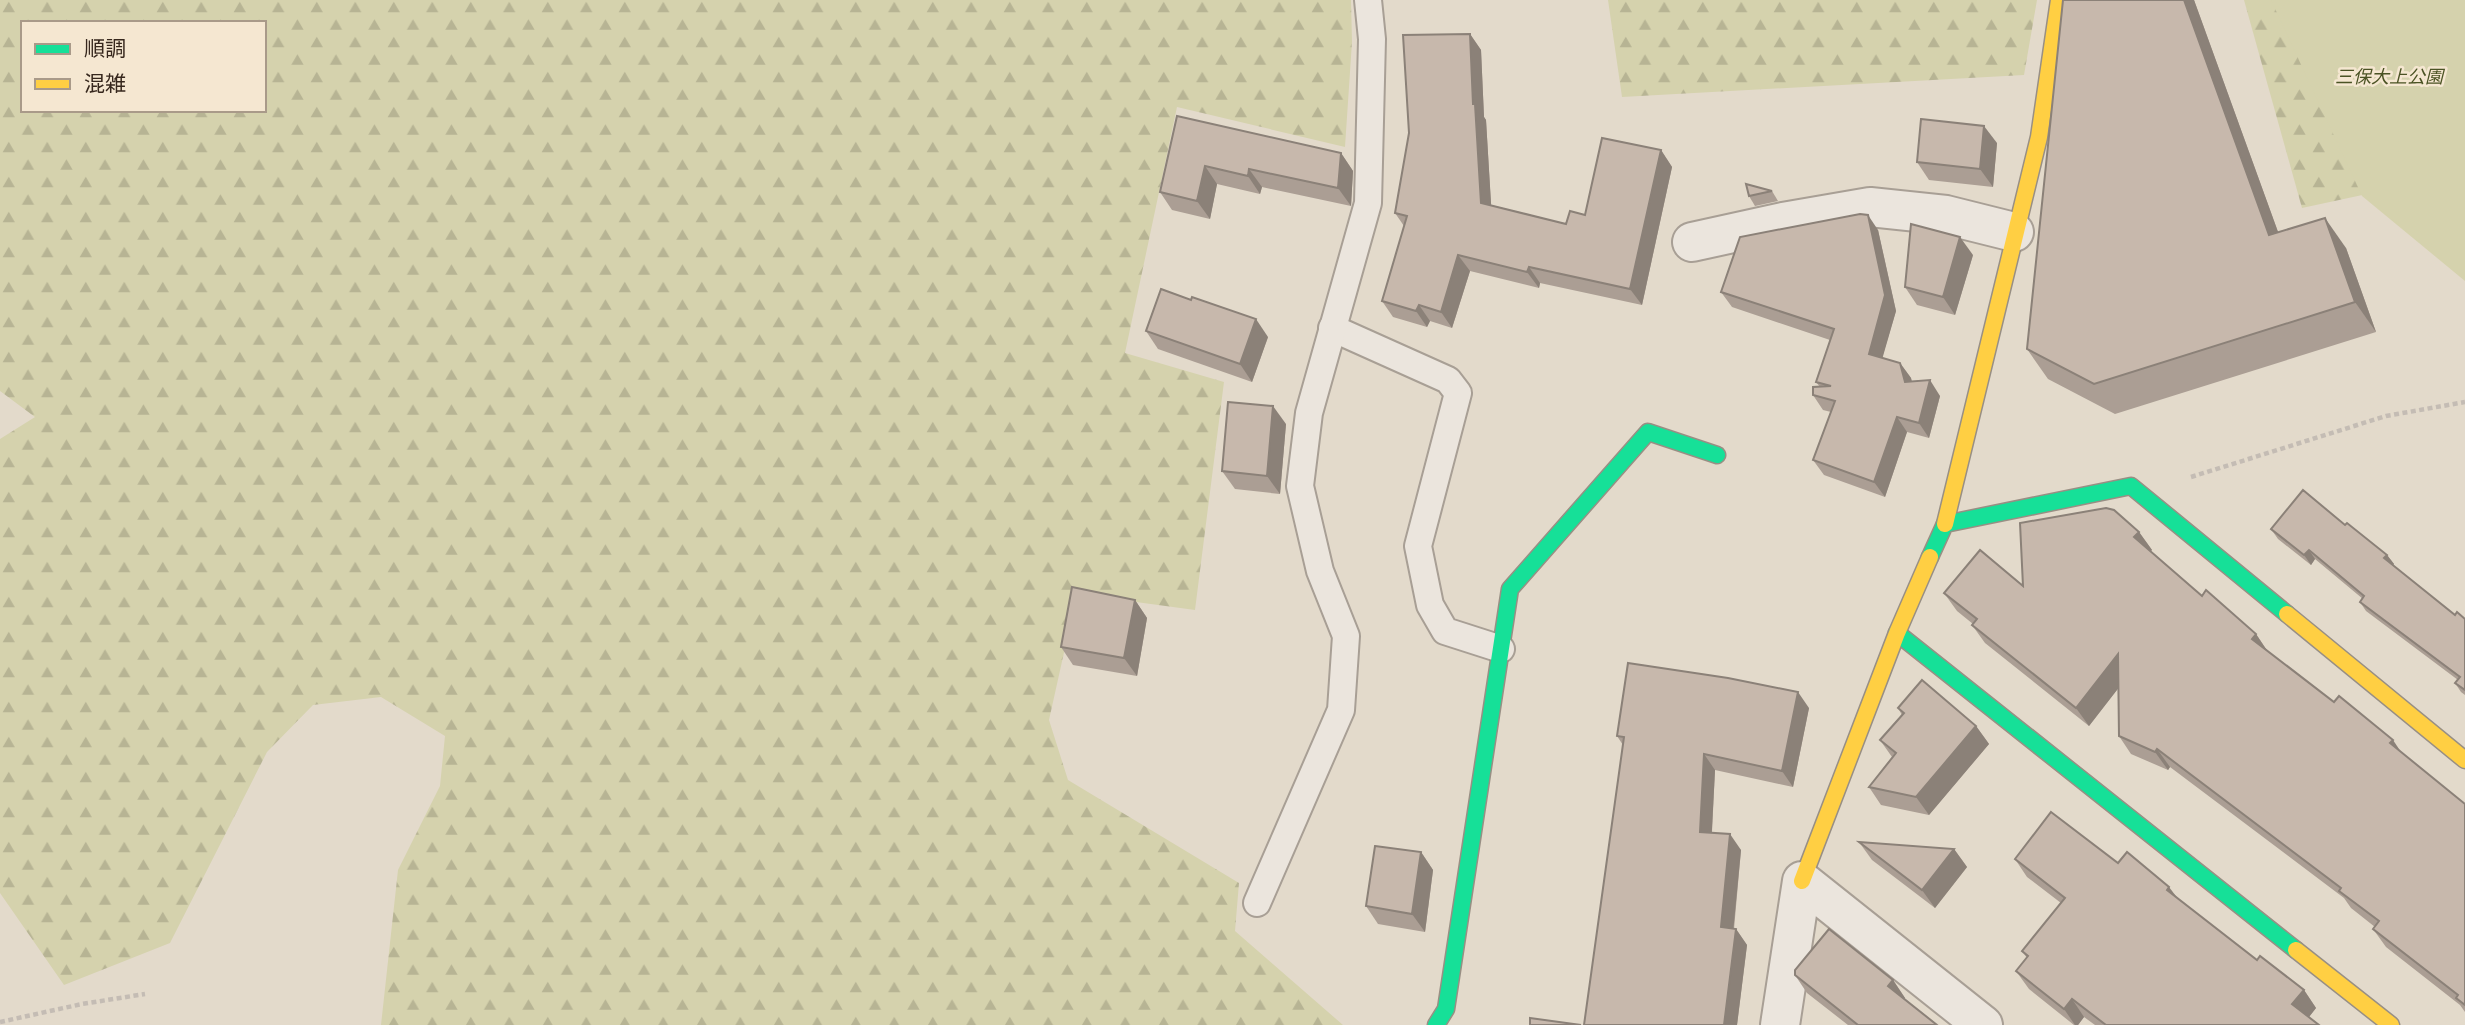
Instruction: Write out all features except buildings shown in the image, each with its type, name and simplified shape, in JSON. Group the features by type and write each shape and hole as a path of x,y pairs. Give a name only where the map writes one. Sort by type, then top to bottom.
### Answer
{"street":[{"path":"1780,1025 1802,881 1897,633 1945,524 2039,137 2059,0"},
{"path":"1692,242 1870,207 1946,215 2014,232"},
{"path":"1436,1025 1446,1009 1510,589 1648,432 1717,455"},
{"path":"1945,524 2131,486 2465,760"},
{"path":"1897,633 2391,1025"},
{"path":"1802,881 1983,1025"}],"lane":[{"path":"1257,903 1340,710 1346,636 1321,571 1300,486 1309,413 1368,203 1372,39 1368,0"},
{"path":"1332,328 1448,380 1458,393 1418,546 1430,605 1445,631 1501,649"}],"path":[{"path":"2131,486 2183,480 2386,416 2465,402"},
{"path":"0,1022 82,1004 145,994"}],"green space":[{"path":"0,0 1351,0 1352,42 1345,147 1177,107 1125,353 1224,382 1195,610 1077,594 1049,720 1068,780 1239,883 1235,931 1343,1025 381,1025 398,870 440,786 445,736 381,697 313,705 267,752 170,943 64,985 0,893 0,439 35,417 0,391"},
{"path":"1608,0 2037,0 2024,75 1622,97"},
{"name":"三保大上公園","path":"2244,0 2437,0 2432,180 2302,208"},
{"name":"三保大上公園","path":"2271,0 2465,0 2465,281 2362,196"}],"traffic: fast":[{"path":"1436,1025 1446,1009 1510,589 1648,432 1717,455"},
{"path":"1930,557 1945,524 2131,486 2287,614"},
{"path":"1897,633 2296,950"}],"traffic: slow":[{"path":"1945,524 2039,137 2059,0"},
{"path":"1802,881 1897,633 1930,557"},
{"path":"2287,614 2465,760"},
{"path":"2296,950 2391,1025"}]}
